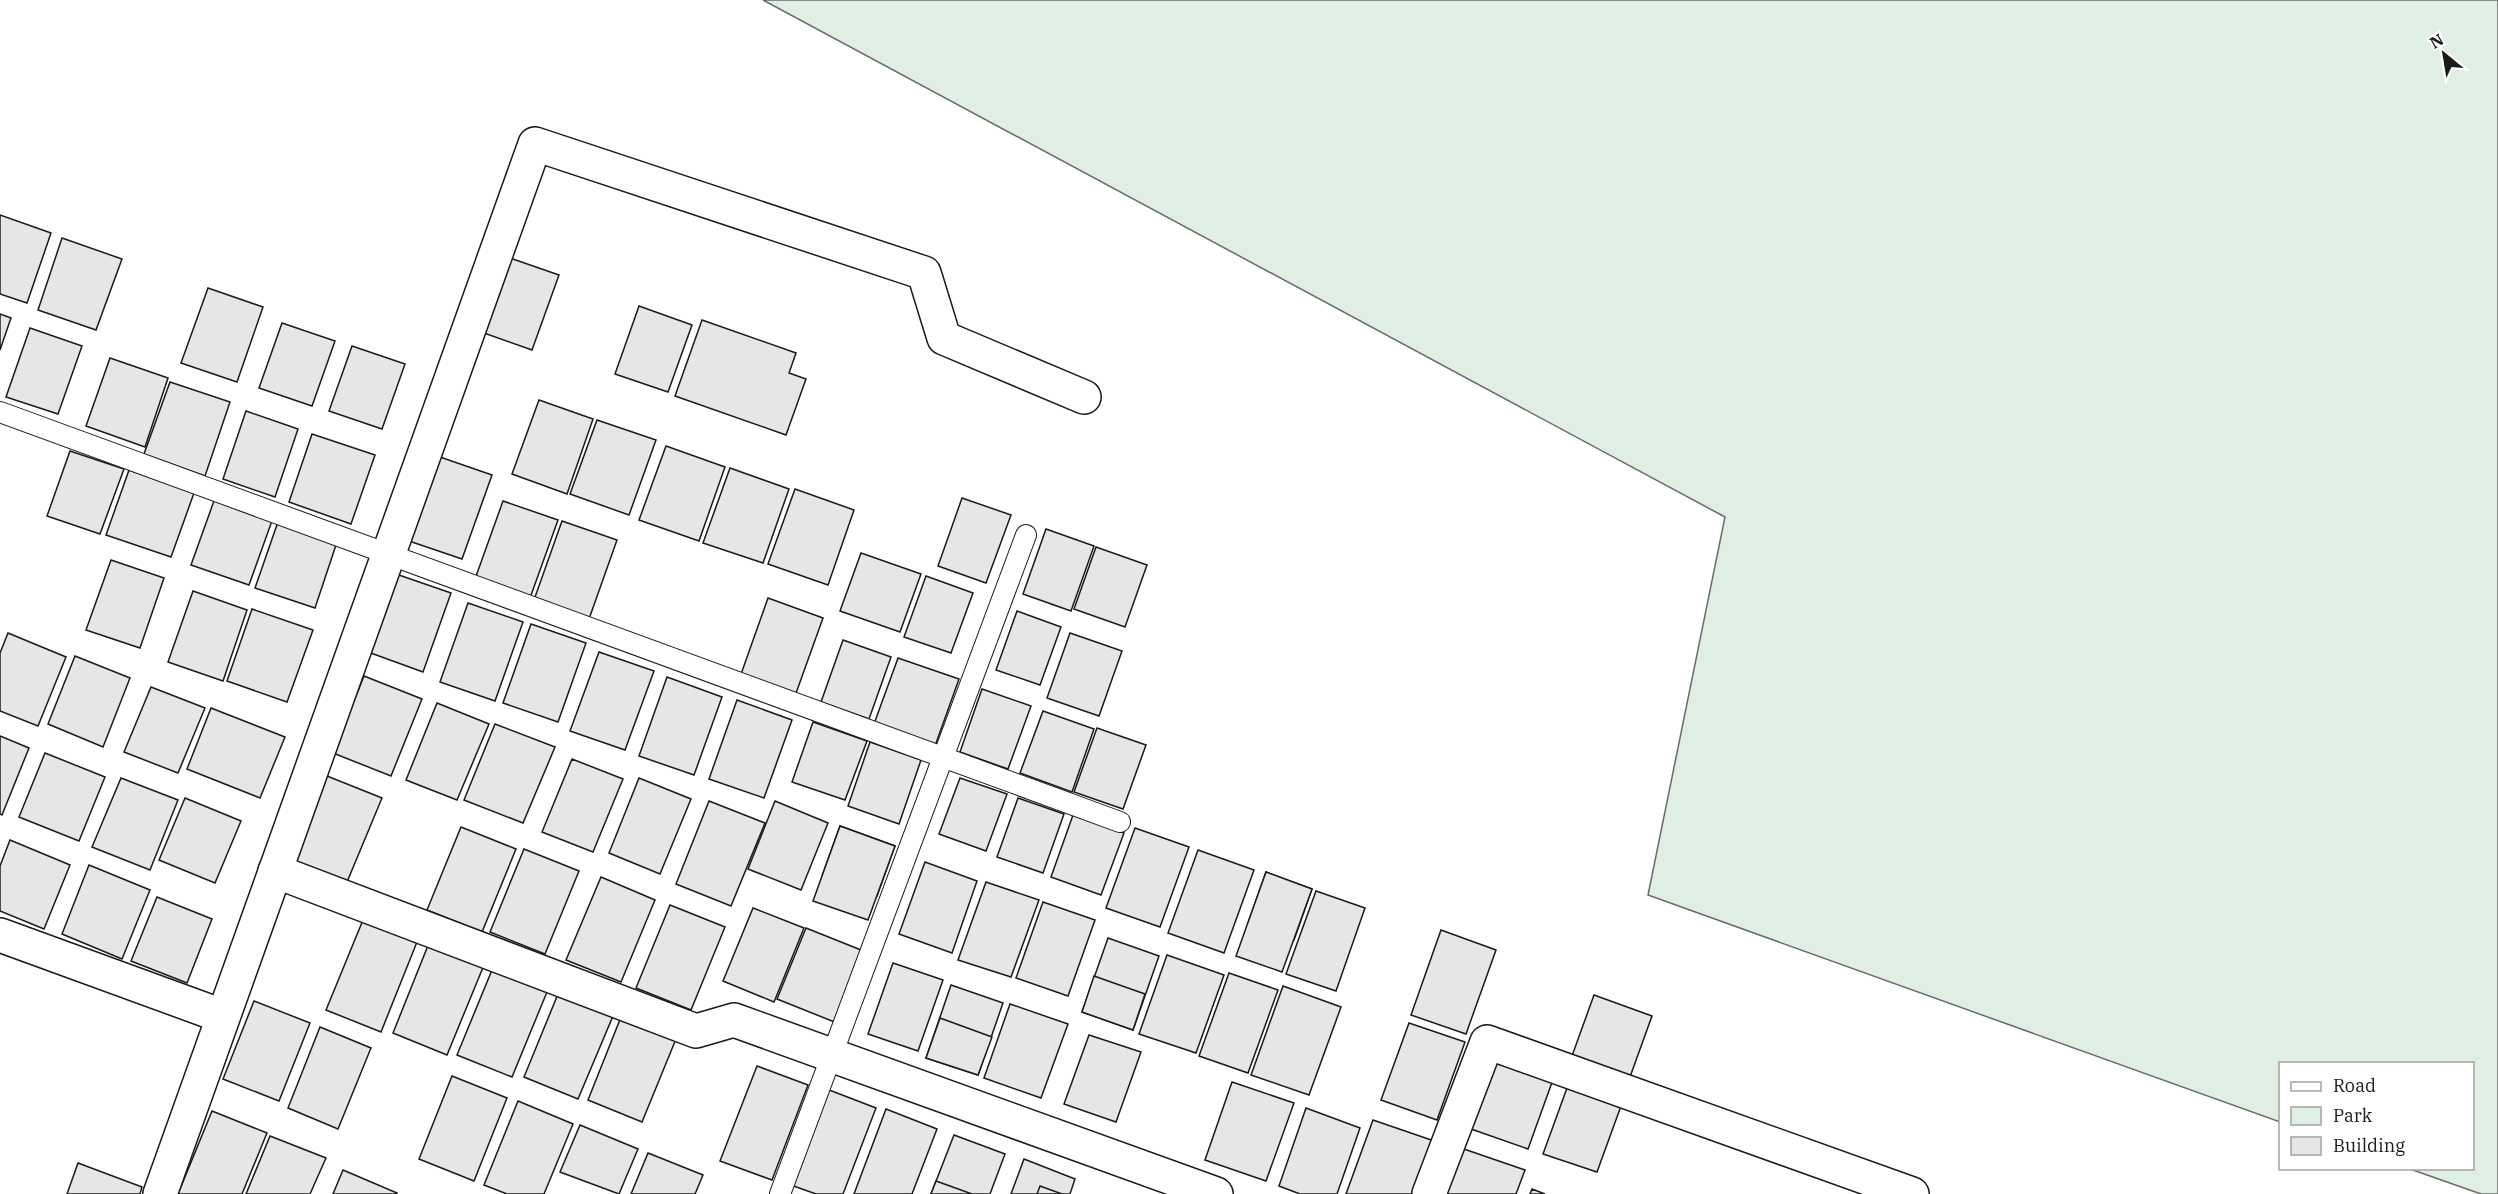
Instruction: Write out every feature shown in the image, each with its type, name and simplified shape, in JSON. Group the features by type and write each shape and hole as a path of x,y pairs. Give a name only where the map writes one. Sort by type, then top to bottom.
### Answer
{"street":[{"path":"160,1194 535,144 924,273 944,338 1084,397"},
{"path":"275,871 696,1031 734,1020 1216,1194"},
{"path":"0,934 222,1016"},
{"path":"1429,1194 1487,1042 1912,1194"}],"lane":[{"path":"0,412 1120,822"},
{"path":"780,1194 1026,535"}],"green space":[{"path":"763,0 2498,0 2498,1194 2481,1194 2413,1170 2474,1170 2474,1062 2279,1062 2279,1122 1648,895 1725,517"}],"building":[{"path":"0,215 51,233 27,303 0,294"},
{"path":"62,238 122,259 96,330 38,310"},
{"path":"510,258 559,275 532,350 484,333"},
{"path":"208,288 263,307 237,382 181,363"},
{"path":"639,306 692,325 668,392 615,374"},
{"path":"0,314 11,318 0,350"},
{"path":"702,320 796,353 789,373 806,379 786,435 675,396"},
{"path":"282,323 335,341 312,406 259,388"},
{"path":"30,328 82,346 58,414 6,397"},
{"path":"352,346 405,364 382,429 329,411"},
{"path":"110,358 168,378 145,447 86,426"},
{"path":"170,382 230,402 205,476 144,454"},
{"path":"539,400 593,419 567,494 512,474"},
{"path":"246,411 298,429 275,497 223,479"},
{"path":"597,420 656,440 629,515 570,494"},
{"path":"312,434 375,455 351,524 289,502"},
{"path":"666,446 725,467 699,541 639,520"},
{"path":"70,451 124,469 100,534 47,516"},
{"path":"440,457 492,475 462,559 409,541"},
{"path":"730,468 789,489 763,563 703,543"},
{"path":"129,470 194,493 171,557 106,535"},
{"path":"795,489 854,510 828,585 768,564"},
{"path":"215,498 273,518 249,585 191,565"},
{"path":"962,498 1011,515 986,583 938,566"},
{"path":"503,501 558,520 530,598 475,579"},
{"path":"279,519 338,539 315,608 255,588"},
{"path":"562,521 617,540 589,619 534,600"},
{"path":"1046,529 1094,546 1071,611 1023,594"},
{"path":"1096,547 1147,565 1125,627 1074,609"},
{"path":"861,553 921,574 900,632 840,611"},
{"path":"111,560 164,578 140,648 86,630"},
{"path":"396,574 451,593 423,672 368,652"},
{"path":"926,576 973,593 951,653 904,637"},
{"path":"193,591 247,610 223,681 168,662"},
{"path":"768,598 823,618 795,696 740,677"},
{"path":"468,603 523,622 495,701 440,682"},
{"path":"252,609 313,630 287,702 227,681"},
{"path":"1017,611 1061,627 1040,685 996,670"},
{"path":"531,624 586,643 558,722 503,703"},
{"path":"8,633 66,657 38,726 0,711 0,653"},
{"path":"1070,633 1122,651 1099,716 1047,698"},
{"path":"843,640 891,657 869,719 821,702"},
{"path":"599,652 654,671 625,750 570,731"},
{"path":"75,656 130,678 103,747 48,724"},
{"path":"898,658 959,679 935,746 874,724"},
{"path":"364,676 422,699 391,776 333,753"},
{"path":"667,677 722,697 694,775 639,756"},
{"path":"151,687 205,708 178,773 124,752"},
{"path":"982,689 1031,706 1008,769 960,752"},
{"path":"737,700 792,720 764,798 709,779"},
{"path":"437,703 489,724 457,800 406,780"},
{"path":"211,708 285,737 260,798 187,769"},
{"path":"1043,711 1094,729 1072,792 1020,773"},
{"path":"813,722 867,741 845,800 792,782"},
{"path":"495,724 555,747 523,823 464,800"},
{"path":"1097,728 1146,745 1123,809 1074,792"},
{"path":"0,736 29,748 2,815 0,814"},
{"path":"870,742 921,760 899,824 848,806"},
{"path":"45,753 105,777 79,841 19,817"},
{"path":"572,759 623,779 593,852 542,832"},
{"path":"327,776 382,798 347,882 293,860"},
{"path":"121,778 178,800 150,870 92,847"},
{"path":"639,778 691,799 660,874 609,853"},
{"path":"960,778 1007,794 986,851 939,834"},
{"path":"185,798 241,821 215,883 159,860"},
{"path":"1018,798 1064,814 1043,873 997,857"},
{"path":"709,801 765,823 731,906 676,884"},
{"path":"775,801 828,823 801,890 748,869"},
{"path":"1073,815 1124,833 1101,895 1051,877"},
{"path":"840,826 895,846 877,896 822,876"},
{"path":"840,826 895,846 868,920 813,901"},
{"path":"461,827 516,849 482,932 427,910"},
{"path":"1135,828 1189,847 1160,927 1106,908"},
{"path":"10,840 70,865 44,929 0,911 0,866"},
{"path":"524,849 579,871 545,954 490,932"},
{"path":"1198,850 1254,870 1224,953 1168,933"},
{"path":"925,862 977,881 952,953 899,934"},
{"path":"89,865 150,890 122,959 62,934"},
{"path":"1266,872 1312,889 1294,940 1248,923"},
{"path":"1266,872 1312,889 1282,972 1236,956"},
{"path":"601,877 655,900 621,982 566,960"},
{"path":"986,882 1039,900 1011,977 958,960"},
{"path":"1316,891 1365,908 1336,991 1286,974"},
{"path":"157,897 212,919 187,983 131,961"},
{"path":"1043,902 1095,920 1068,996 1016,978"},
{"path":"670,905 725,927 691,1010 636,988"},
{"path":"753,908 804,928 774,1002 723,981"},
{"path":"363,920 417,942 381,1032 326,1010"},
{"path":"806,928 866,952 837,1023 777,999"},
{"path":"1441,930 1496,950 1466,1034 1411,1015"},
{"path":"1108,938 1159,956 1133,1030 1082,1012"},
{"path":"429,943 484,965 447,1055 393,1033"},
{"path":"1167,955 1224,975 1196,1053 1139,1034"},
{"path":"893,963 943,980 918,1051 868,1034"},
{"path":"492,970 547,992 512,1077 457,1055"},
{"path":"1229,973 1278,990 1248,1073 1199,1056"},
{"path":"1094,976 1145,994 1133,1030 1082,1012"},
{"path":"951,985 1003,1003 978,1075 926,1058"},
{"path":"1283,986 1341,1007 1309,1095 1251,1075"},
{"path":"558,994 613,1016 578,1099 524,1077"},
{"path":"1594,995 1652,1016 1626,1088 1568,1067"},
{"path":"254,1001 310,1023 279,1101 223,1079"},
{"path":"1010,1004 1068,1024 1041,1098 984,1078"},
{"path":"621,1017 676,1039 642,1122 588,1100"},
{"path":"940,1018 992,1037 978,1075 926,1058"},
{"path":"1409,1023 1465,1042 1437,1120 1381,1100"},
{"path":"320,1027 371,1048 338,1129 288,1108"},
{"path":"1089,1035 1141,1052 1116,1122 1064,1104"},
{"path":"1498,1054 1555,1074 1528,1149 1471,1129"},
{"path":"757,1066 808,1085 772,1180 720,1161"},
{"path":"452,1076 507,1098 474,1181 419,1159"},
{"path":"1571,1077 1625,1095 1597,1172 1543,1154"},
{"path":"1232,1082 1294,1103 1266,1181 1205,1160"},
{"path":"824,1088 876,1108 843,1194 816,1194 788,1184"},
{"path":"518,1101 573,1124 544,1194 507,1194 484,1185"},
{"path":"1306,1108 1360,1128 1337,1194 1300,1194 1279,1186"},
{"path":"886,1109 937,1129 912,1194 854,1194"},
{"path":"212,1111 267,1133 242,1194 178,1194"},
{"path":"1373,1120 1440,1143 1421,1194 1346,1194"},
{"path":"580,1125 638,1149 619,1194 560,1172"},
{"path":"954,1135 1005,1154 990,1194 931,1194"},
{"path":"270,1136 326,1158 310,1194 246,1194"},
{"path":"1461,1148 1525,1170 1516,1194 1444,1194"},
{"path":"648,1153 703,1175 695,1194 631,1194"},
{"path":"1024,1159 1075,1179 1070,1194 1011,1194"},
{"path":"78,1163 142,1187 140,1194 67,1194"},
{"path":"343,1170 397,1193 397,1194 333,1194"},
{"path":"936,1181 972,1194 931,1194"},
{"path":"1040,1186 1062,1194 1037,1194"},
{"path":"1532,1189 1545,1194 1530,1194"}]}
